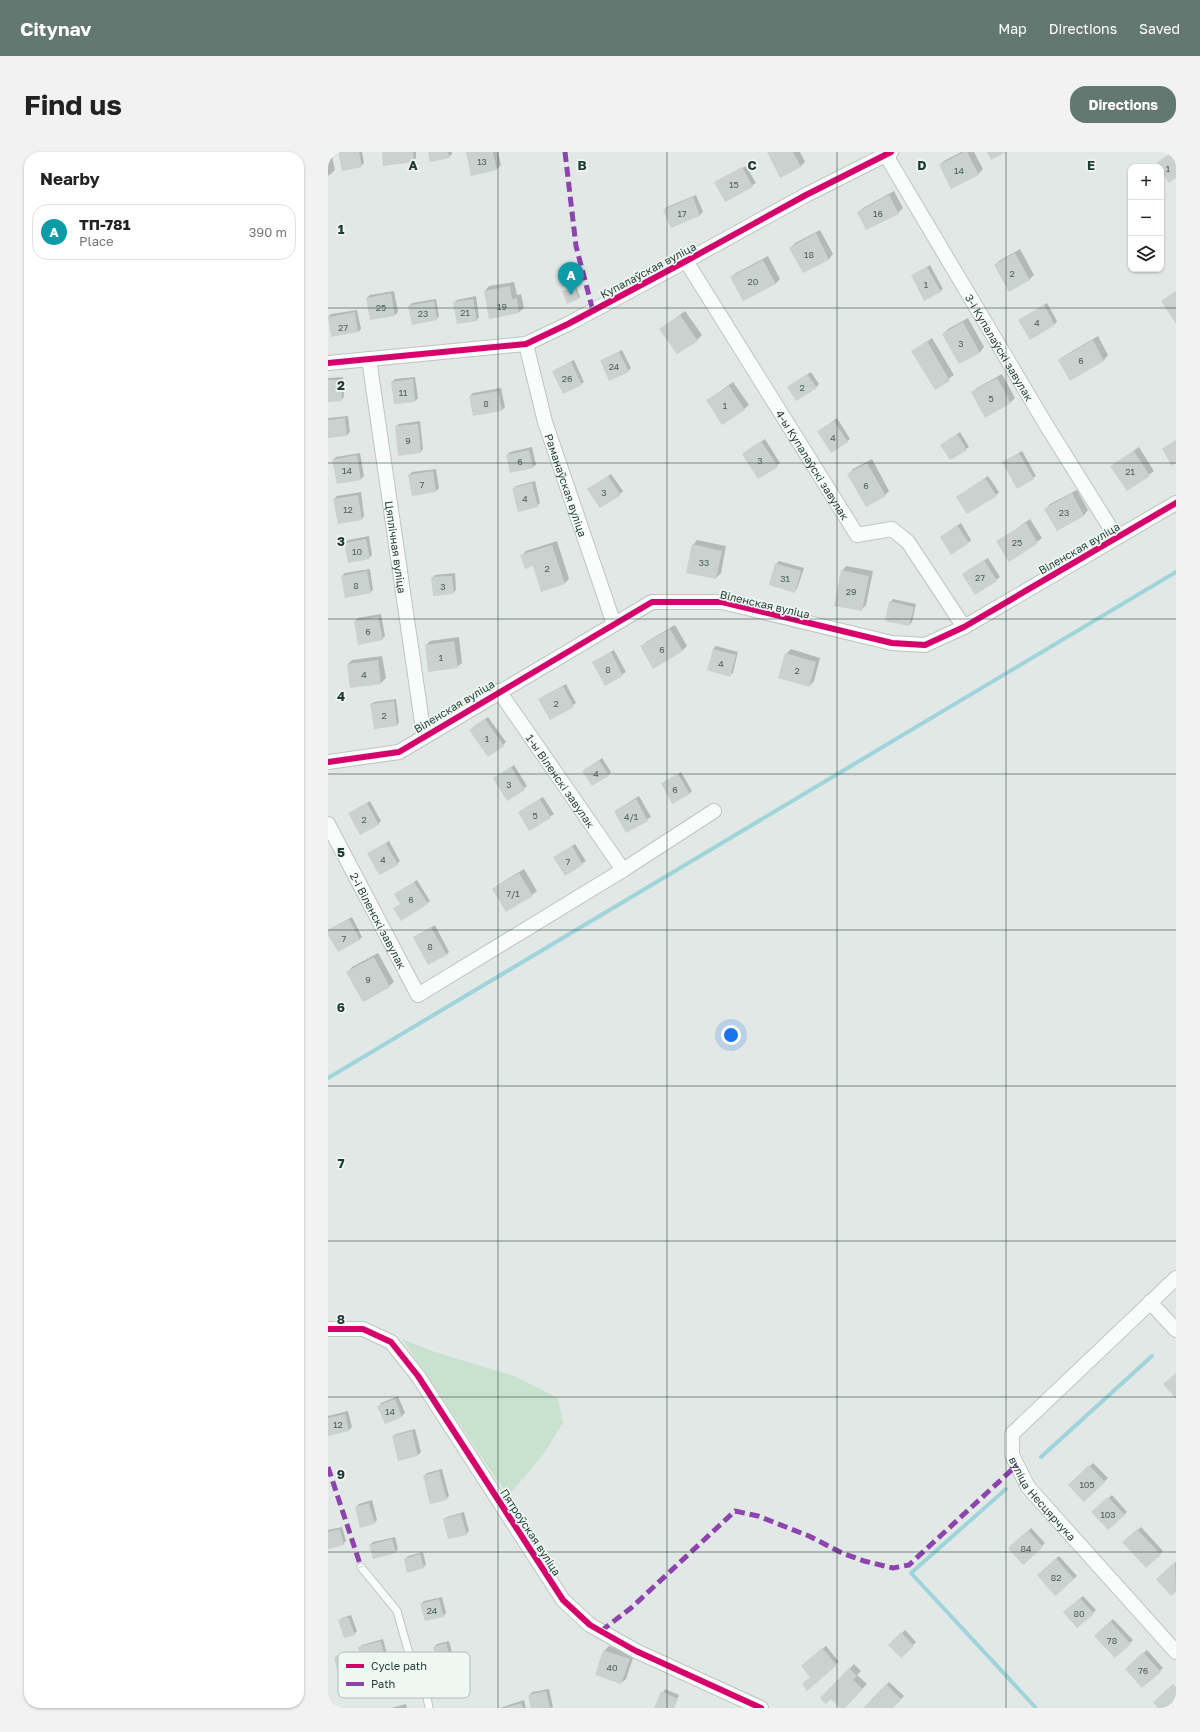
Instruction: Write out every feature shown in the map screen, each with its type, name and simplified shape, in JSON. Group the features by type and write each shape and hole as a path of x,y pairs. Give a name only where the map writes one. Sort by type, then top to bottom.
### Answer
{"street":[{"name":"Купалаўская вуліца","path":"328,363 526,344 568,324 686,262 806,195 887,153"},
{"name":"3-і Купалаўскі завулак","path":"887,153 1045,423 1116,537"},
{"name":"4-ы Купалаўскі завулак","path":"686,262 857,535 892,529 908,542 964,627"},
{"name":"Раманаўская вуліца","path":"526,344 545,422 614,624"},
{"name":"Цяплічная вуліца","path":"369,359 424,736"},
{"name":"Віленская вуліца","path":"328,762 399,752 652,602 722,602 892,643 925,645 964,627 1176,503"},
{"name":"1-ы Віленскі завулак","path":"500,691 623,870"},
{"path":"623,870 714,811"},
{"name":"2-і Віленскі завулак","path":"328,824 418,995 623,870"},
{"name":"вуліца Несцярчука","path":"1176,1278 1012,1434 1012,1455 1028,1487 1176,1652"},
{"path":"1150,1302 1176,1330"},
{"name":"Пятроўская вуліца","path":"328,1329 363,1329 391,1342 418,1376 563,1600 590,1625 636,1651 761,1708"}],"lane":[{"path":"361,1567 397,1611 409,1652"},
{"path":"427,1698 429,1708"}],"green space":[{"path":"402,1339 435,1352 514,1376 558,1398 563,1423 543,1455 508,1496"}],"building":[{"path":"338,152 359,152 362,167 342,171"},
{"path":"382,152 413,152 414,162 383,166"},
{"path":"428,152 448,152 450,158 430,162"},
{"path":"466,152 493,152 497,170 471,176"},
{"path":"767,152 793,152 801,167 780,178"},
{"path":"964,152 967,152 979,175 951,189 939,165"},
{"path":"987,152 1006,152 991,160"},
{"path":"1173,152 1176,152 1176,178 1169,183 1164,175 1164,164 1159,164 1157,162"},
{"path":"742,167 753,187 725,202 714,182"},
{"path":"889,195 899,214 866,230 857,212"},
{"path":"693,197 700,216 671,228 663,210"},
{"path":"816,233 829,260 803,273 789,248"},
{"path":"1015,253 1030,280 1009,292 994,265"},
{"path":"763,260 776,284 743,301 730,277"},
{"path":"927,267 941,292 924,301 911,275"},
{"path":"510,286 512,299 517,298 519,313 489,319 484,291"},
{"path":"574,287 579,299 567,304 562,291"},
{"path":"1176,291 1176,324 1161,301"},
{"path":"391,293 395,316 370,320 366,298"},
{"path":"473,299 477,321 457,324 453,302"},
{"path":"434,301 437,320 412,325 408,306"},
{"path":"1044,305 1055,325 1030,340 1018,320"},
{"path":"355,312 358,332 331,337 328,317"},
{"path":"680,315 698,341 677,354 659,329"},
{"path":"963,322 980,353 959,364 942,334"},
{"path":"1093,340 1104,361 1070,381 1058,360"},
{"path":"927,341 950,381 935,390 911,351"},
{"path":"619,352 629,372 609,381 600,360"},
{"path":"571,362 582,385 563,394 552,371"},
{"path":"807,374 817,388 796,401 787,387"},
{"path":"997,378 1011,403 985,418 971,392"},
{"path":"413,379 415,402 394,404 391,382"},
{"path":"328,380 341,380 342,401 328,402"},
{"path":"729,386 745,410 722,425 706,400"},
{"path":"498,391 502,411 473,416 469,396"},
{"path":"345,418 347,436 328,438 328,420"},
{"path":"834,421 848,442 831,453 817,431"},
{"path":"418,424 421,453 398,456 395,426"},
{"path":"957,434 967,450 950,460 940,445"},
{"path":"1176,440 1176,463 1172,466 1162,449"},
{"path":"761,441 778,467 758,479 742,454"},
{"path":"529,450 533,468 510,473 506,455"},
{"path":"1134,451 1150,476 1127,491 1110,466"},
{"path":"1019,453 1034,479 1017,489 1002,462"},
{"path":"357,455 361,480 337,484 332,460"},
{"path":"867,463 886,496 866,507 847,474"},
{"path":"433,471 436,492 412,496 408,475"},
{"path":"608,476 621,495 600,508 587,489"},
{"path":"985,478 997,496 967,514 956,497"},
{"path":"532,483 538,507 518,512 512,488"},
{"path":"1072,493 1084,516 1057,531 1044,509"},
{"path":"358,495 362,520 338,524 333,499"},
{"path":"1026,523 1038,543 1009,562 996,541"},
{"path":"957,525 969,543 951,555 940,537"},
{"path":"366,539 370,559 348,563 344,543"},
{"path":"692,544 722,551 716,579 686,573"},
{"path":"552,545 565,584 541,592 533,566 525,569 520,555"},
{"path":"984,560 997,581 975,595 962,574"},
{"path":"775,563 801,571 795,593 769,585"},
{"path":"841,570 869,576 862,611 834,606"},
{"path":"367,571 371,593 345,598 341,576"},
{"path":"452,576 454,594 433,596 431,577"},
{"path":"889,601 914,607 909,626 885,621"},
{"path":"378,617 383,640 358,645 354,621"},
{"path":"670,629 683,651 653,669 640,646"},
{"path":"454,641 458,668 428,672 425,645"},
{"path":"713,649 736,655 730,677 707,670"},
{"path":"611,652 623,676 605,686 592,662"},
{"path":"785,653 816,662 809,687 778,678"},
{"path":"378,660 381,684 350,688 347,664"},
{"path":"563,686 574,707 550,720 538,699"},
{"path":"394,701 397,726 374,729 370,704"},
{"path":"485,719 504,746 488,757 469,730"},
{"path":"599,760 609,776 592,786 582,771"},
{"path":"511,767 525,790 507,801 493,778"},
{"path":"678,774 690,794 672,804 661,783"},
{"path":"540,799 551,818 529,831 518,812"},
{"path":"636,799 648,821 626,833 614,811"},
{"path":"367,803 379,825 360,835 348,813"},
{"path":"386,843 398,865 379,875 367,853"},
{"path":"572,846 583,865 565,876 553,857"},
{"path":"519,873 533,896 506,912 492,889"},
{"path":"414,882 428,904 401,921 393,908 400,904 394,894"},
{"path":"349,919 360,940 338,952 328,935 328,930"},
{"path":"431,927 447,955 428,965 413,937"},
{"path":"374,957 390,987 363,1002 346,972"},
{"path":"1176,1373 1176,1399 1163,1384"},
{"path":"395,1399 402,1417 385,1424 377,1406"},
{"path":"345,1414 349,1431 328,1436 328,1418"},
{"path":"412,1431 418,1456 398,1461 392,1436"},
{"path":"1089,1465 1105,1482 1084,1502 1068,1485"},
{"path":"439,1471 447,1500 430,1504 423,1476"},
{"path":"1108,1497 1125,1515 1108,1530 1091,1512"},
{"path":"369,1503 375,1524 360,1528 355,1507"},
{"path":"461,1514 467,1535 448,1539 443,1519"},
{"path":"340,1529 344,1545 328,1549 328,1532"},
{"path":"1137,1529 1161,1555 1146,1568 1122,1542"},
{"path":"1028,1530 1043,1547 1023,1565 1008,1548"},
{"path":"392,1539 396,1553 373,1559 369,1545"},
{"path":"420,1554 424,1568 407,1573 404,1559"},
{"path":"1056,1558 1074,1579 1055,1596 1037,1575"},
{"path":"1175,1562 1176,1592 1171,1596 1156,1579"},
{"path":"1080,1598 1094,1614 1077,1628 1063,1612"},
{"path":"439,1599 444,1617 425,1621 420,1604"},
{"path":"348,1617 355,1635 344,1638 338,1620"},
{"path":"1110,1621 1131,1644 1115,1658 1094,1636"},
{"path":"901,1632 914,1646 901,1658 888,1645"},
{"path":"381,1641 384,1652 359,1652 358,1647"},
{"path":"446,1643 449,1652 434,1652 433,1647"},
{"path":"822,1648 837,1665 807,1691 802,1684 810,1677 801,1666"},
{"path":"603,1650 630,1659 621,1684 595,1675"},
{"path":"1143,1652 1161,1672 1142,1688 1125,1669"},
{"path":"338,1656 338,1673 334,1657"},
{"path":"849,1668 857,1676 853,1680 863,1689 845,1708 840,1708 831,1699 826,1704 820,1698"},
{"path":"886,1684 901,1699 893,1708 863,1708"},
{"path":"1173,1684 1176,1687 1176,1708 1158,1708 1153,1702"},
{"path":"546,1691 550,1708 531,1708 528,1695"},
{"path":"661,1691 678,1699 674,1708 654,1708"},
{"path":"521,1703 523,1708 505,1708"}],"waterway":[{"path":"328,1078 1176,572"},
{"path":"1041,1457 1152,1356"},
{"path":"1006,1489 911,1573 1036,1708"}],"marked path":[{"path":"565,152 576,246 593,311"},
{"path":"601,1631 631,1608 735,1511 758,1516 809,1536 842,1553 864,1561 893,1568 909,1565 1017,1465"},
{"path":"328,1467 361,1567"}],"cycle path":[{"path":"328,363 526,344 568,324 806,195 891,152"},
{"path":"328,762 399,752 652,602 722,602 892,643 925,645 964,627 1176,503"},
{"path":"328,1329 363,1329 391,1342 418,1376 563,1600 590,1625 636,1651 761,1708"}],"place":[{"name":"ТП-781","path":"571,295"}]}
